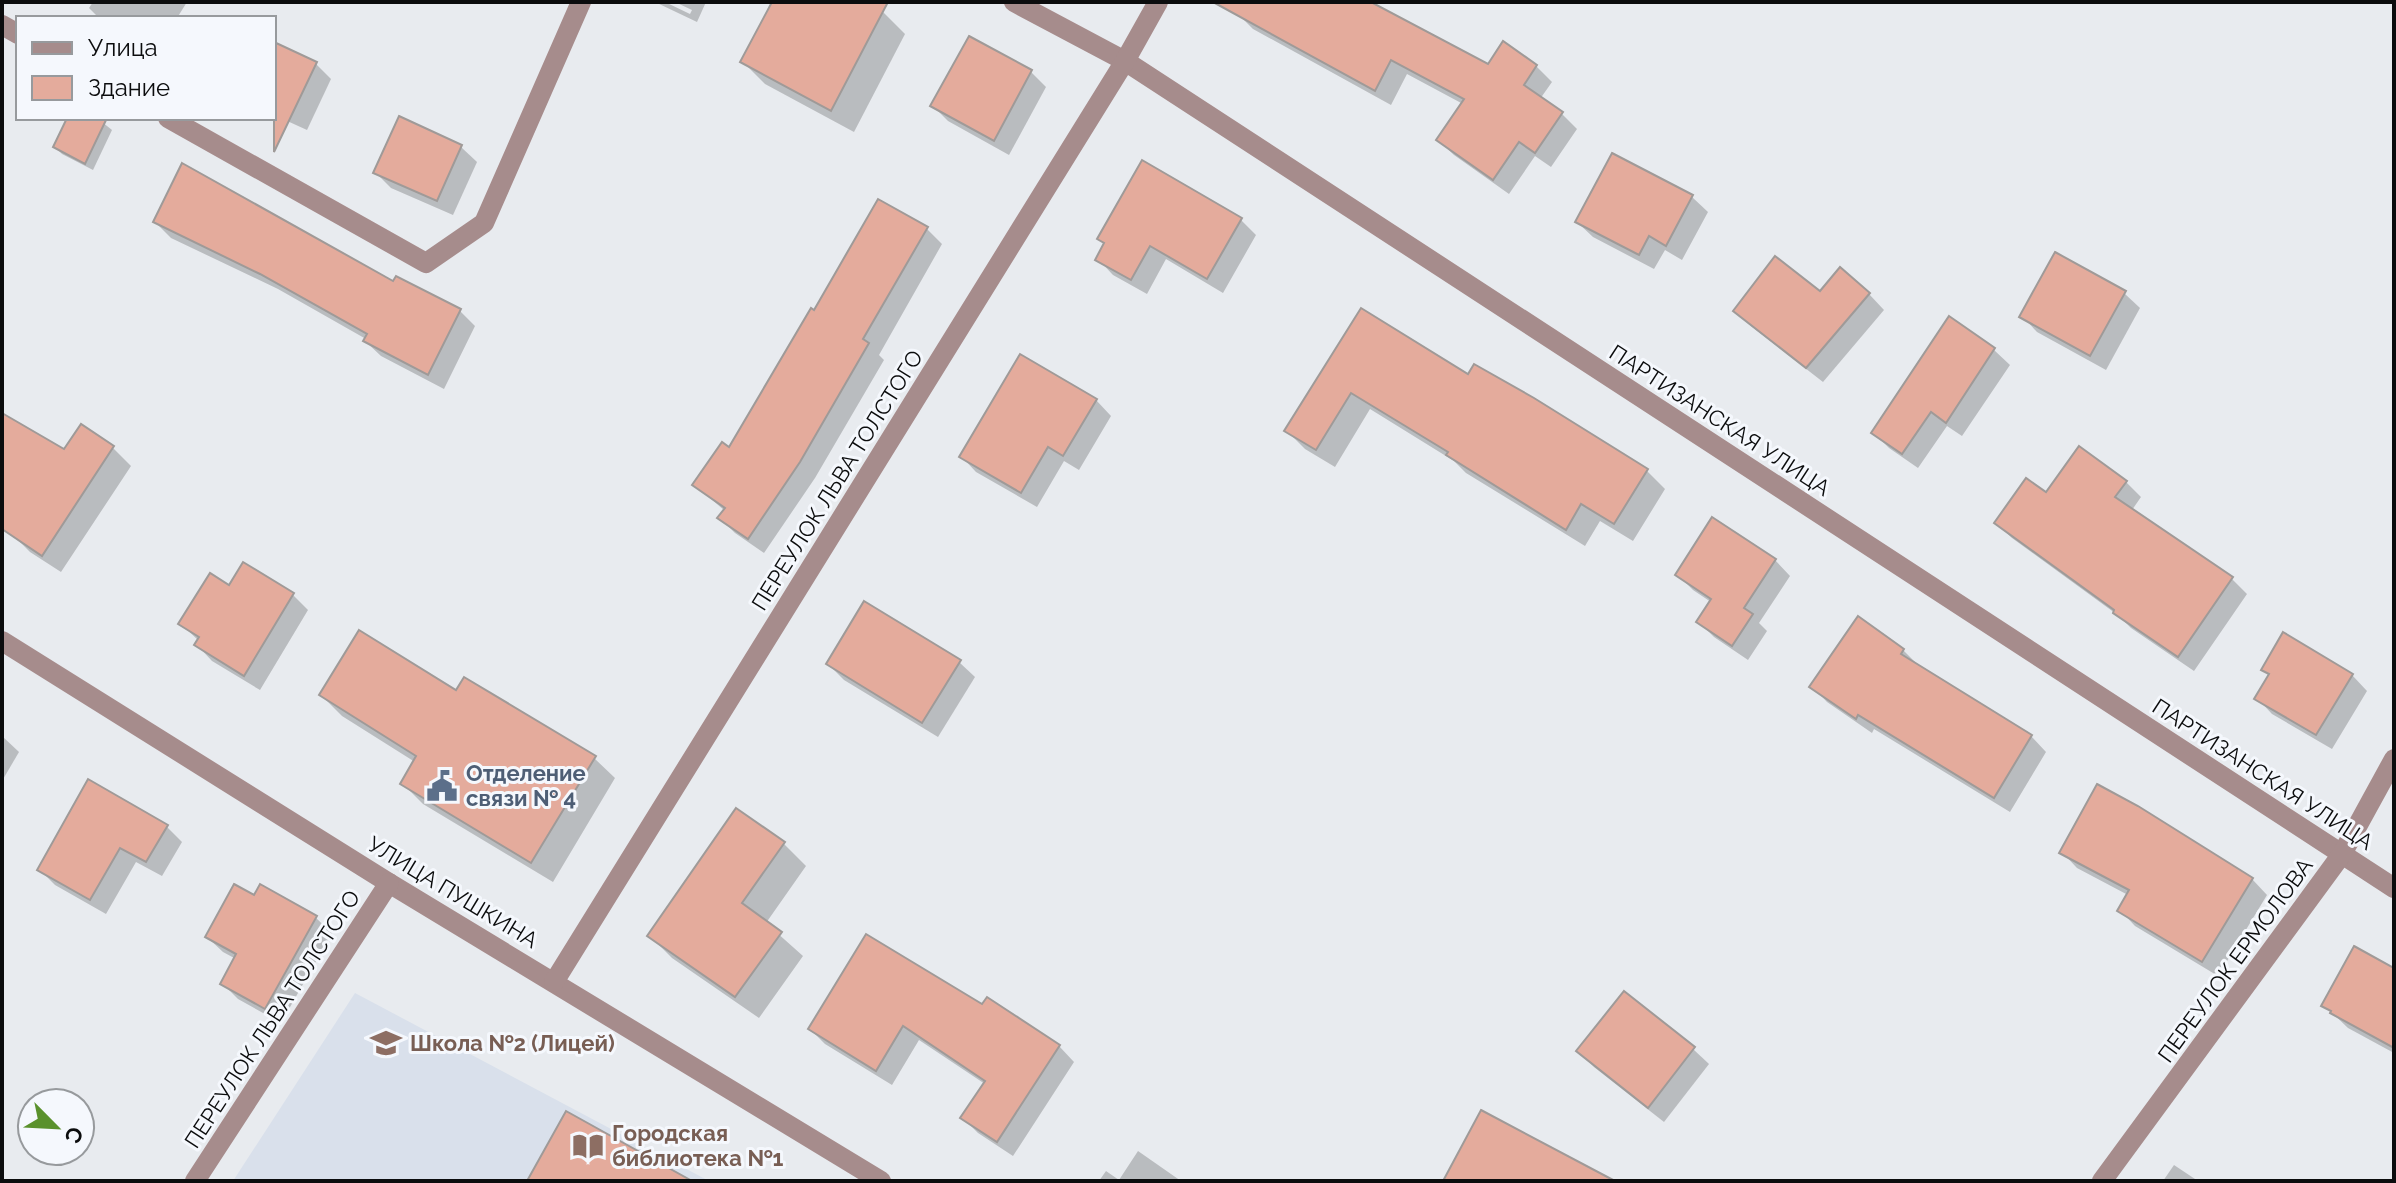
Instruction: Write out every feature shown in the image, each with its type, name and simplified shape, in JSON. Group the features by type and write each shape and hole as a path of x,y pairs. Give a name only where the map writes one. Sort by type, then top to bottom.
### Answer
{"street":[{"path":"172,120 426,263 484,223 581,2"},
{"name":"ПАРТИЗАНСКАЯ УЛИЦА","path":"1014,2 1125,61 2394,888"},
{"name":"ПЕРЕУЛОК ЛЬВА ТОЛСТОГО","path":"554,982 1125,61 1158,2"},
{"name":"УЛИЦА ПУШКИНА","path":"2,641 389,883 881,1181"},
{"name":"ПЕРЕУЛОК ЕРМОЛОВА","path":"2102,1181 2342,854 2394,759"},
{"name":"ПЕРЕУЛОК ЛЬВА ТОЛСТОГО","path":"195,1181 389,883"}],"shaded area":[{"name":"Школа №2 (Лицей)","path":"355,993 709,1181 233,1181"}],"building":[{"path":"772,2 888,2 831,111 740,62"},
{"path":"1213,2 1371,2 1488,64 1503,41 1537,65 1524,85 1563,112 1535,153 1519,142 1493,180 1436,140 1464,99 1391,60 1375,91"},
{"path":"969,36 1032,70 994,141 930,106"},
{"path":"276,43 317,62 274,152 276,120"},
{"path":"399,116 462,145 437,201 373,173"},
{"path":"66,120 106,120 85,164 53,147"},
{"path":"1612,153 1693,195 1666,246 1649,236 1639,255 1575,222"},
{"path":"1142,160 1242,218 1207,279 1150,246 1131,280 1095,260 1104,243 1097,239"},
{"path":"182,163 393,281 396,276 461,309 428,375 363,341 367,334 260,274 153,222"},
{"path":"878,199 928,227 863,339 869,343 800,462 748,539 717,518 725,508 692,485 722,442 729,447"},
{"path":"2055,252 2126,291 2090,356 2019,317"},
{"path":"1775,256 1820,291 1840,267 1870,293 1806,368 1733,311"},
{"path":"1361,308 1468,374 1474,364 1648,469 1614,524 1581,504 1566,530 1351,393 1316,450 1284,431"},
{"path":"1949,316 1995,348 1946,423 1931,412 1902,454 1871,433"},
{"path":"1020,354 1097,399 1063,456 1048,447 1021,493 959,457"},
{"path":"2,413 64,449 81,424 114,446 42,556 2,529"},
{"path":"2079,446 2127,481 2115,497 2233,577 2178,657 2113,613 2114,610 1994,523 2026,478 2046,492"},
{"path":"1712,517 1776,559 1744,608 1753,614 1732,646 1696,622 1711,599 1675,575"},
{"path":"243,562 294,593 244,676 194,645 199,637 178,624 210,573 229,585"},
{"path":"864,601 961,660 922,723 826,664"},
{"path":"1858,616 1904,649 1901,654 2032,735 1994,798 1858,715 1856,719 1809,687"},
{"path":"359,630 456,690 464,677 596,756 531,863 400,784 416,756 319,695"},
{"path":"2283,632 2353,674 2316,735 2254,699 2269,674 2261,670"},
{"path":"88,779 168,825 146,862 120,848 90,900 37,870"},
{"path":"2097,784 2253,878 2202,962 2117,911 2129,890 2059,853"},
{"path":"736,808 785,842 742,903 782,932 735,997 647,936"},
{"path":"234,884 254,895 260,884 317,916 265,1009 220,984 236,954 205,937"},
{"path":"866,934 982,1004 987,997 1060,1045 997,1142 960,1118 985,1081 903,1026 876,1071 808,1029"},
{"path":"2354,946 2394,968 2394,1048 2321,1006"},
{"path":"1624,991 1695,1047 1648,1108 1576,1051"},
{"path":"1481,1110 1615,1181 1443,1181"},
{"name":"Городская библиотека №1","path":"566,1111 692,1181 527,1181"}],"place":[{"name":"Отделение связи № 4","path":"442,786"},
{"name":"Школа №2 (Лицей)","path":"386,1043"},
{"name":"Городская библиотека №1","path":"588,1146"}]}
